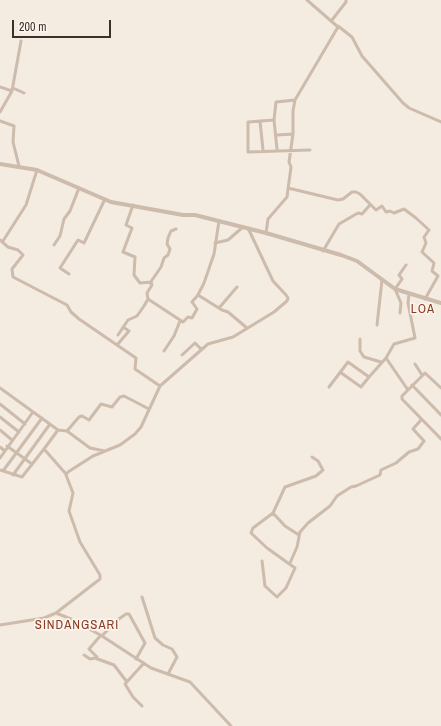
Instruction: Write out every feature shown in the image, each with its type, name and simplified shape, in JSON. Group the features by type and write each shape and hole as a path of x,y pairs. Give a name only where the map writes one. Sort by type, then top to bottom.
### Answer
{"street":[{"path":"307,0 352,37 362,56 403,103 409,108 441,122"},
{"path":"332,20 346,0"},
{"path":"266,232 268,219 285,201 288,188 293,134 293,110 295,100 338,26"},
{"path":"0,112 12,89 21,41"},
{"path":"0,87 24,93"},
{"path":"277,150 274,120 276,102 295,100"},
{"path":"274,120 247,123 248,152 262,150 310,150"},
{"path":"260,121 262,150"},
{"path":"0,122 14,126 13,142 18,166"},
{"path":"276,135 293,134"},
{"path":"0,164 37,170 105,200 183,215 195,215 266,232 357,261 395,289 441,303"},
{"path":"37,170 26,205 2,241 8,247 18,250 23,255 12,269 13,277 67,305 71,312 79,319 136,358 135,369 160,386"},
{"path":"54,245 60,236 64,219 70,211 79,188"},
{"path":"288,188 339,200 352,192 356,192 376,210 383,206 386,212 390,211 394,213 404,209 429,230 424,237 426,242 422,252 434,263 432,270 438,277 425,299"},
{"path":"68,274 60,268 78,240 84,243 105,200"},
{"path":"133,205 126,225 132,228 123,252 135,257 134,275 140,283 150,283"},
{"path":"323,250 339,224 358,213 362,214 370,205"},
{"path":"148,299 180,321 184,322 188,317 192,318 197,309 192,303 198,295 214,254 219,221"},
{"path":"215,243 228,240 246,227"},
{"path":"66,474 90,458 120,446 135,434 160,386 201,349 208,344 233,337 286,303 288,298 273,281 246,227"},
{"path":"118,335 128,320 138,314 148,299 147,293 152,284 150,283 161,267 164,258 168,255 170,249 167,241 171,232 176,229"},
{"path":"395,289 402,280 399,275 406,265"},
{"path":"377,325 382,280"},
{"path":"219,308 237,287"},
{"path":"395,289 401,303 400,313"},
{"path":"340,372 361,387 386,358 394,344 415,338 408,303 409,294"},
{"path":"198,295 228,312 247,328"},
{"path":"164,351 174,336 180,321"},
{"path":"117,345 129,331 123,327"},
{"path":"360,339 360,351 364,357 381,362"},
{"path":"182,354 196,343 201,349"},
{"path":"386,358 408,390"},
{"path":"329,387 349,362 369,377"},
{"path":"415,364 422,375"},
{"path":"441,388 425,373 401,398 441,439"},
{"path":"412,385 441,415"},
{"path":"0,388 58,430 68,431 86,446 105,451"},
{"path":"68,431 79,417 82,416 89,420 101,404 112,407 120,397 124,396 149,409"},
{"path":"0,404 25,424"},
{"path":"0,458 7,446 33,412"},
{"path":"0,417 19,432"},
{"path":"42,418 1,471 22,477 58,430"},
{"path":"290,563 298,547 299,535 306,524 329,507 337,496 351,487 380,475 380,470 396,463 410,452 417,450 424,443 413,430 421,420"},
{"path":"12,475 50,424"},
{"path":"0,430 12,440"},
{"path":"7,446 17,452 24,460 32,464"},
{"path":"0,447 5,451"},
{"path":"0,625 44,618 56,613 100,579 80,542 70,511 73,492 66,474 44,449"},
{"path":"262,561 265,586 276,597 286,588 294,569 290,563 288,564 251,534 253,529 273,513 285,487 316,476 323,470 318,461 312,457"},
{"path":"273,513 283,525 299,535"},
{"path":"142,597 155,638 162,645 172,649 177,657 168,674"},
{"path":"56,613 101,635 136,659 157,671 190,682 231,726"},
{"path":"100,659 89,649 116,621 128,614 145,643 136,659"},
{"path":"84,655 91,660 95,658 100,659 114,665 127,682"},
{"path":"142,706 132,696 125,684 144,663"}],"district":[{"name":"LOA","path":"423,310"},
{"name":"SINDANGSARI","path":"77,626"}]}
